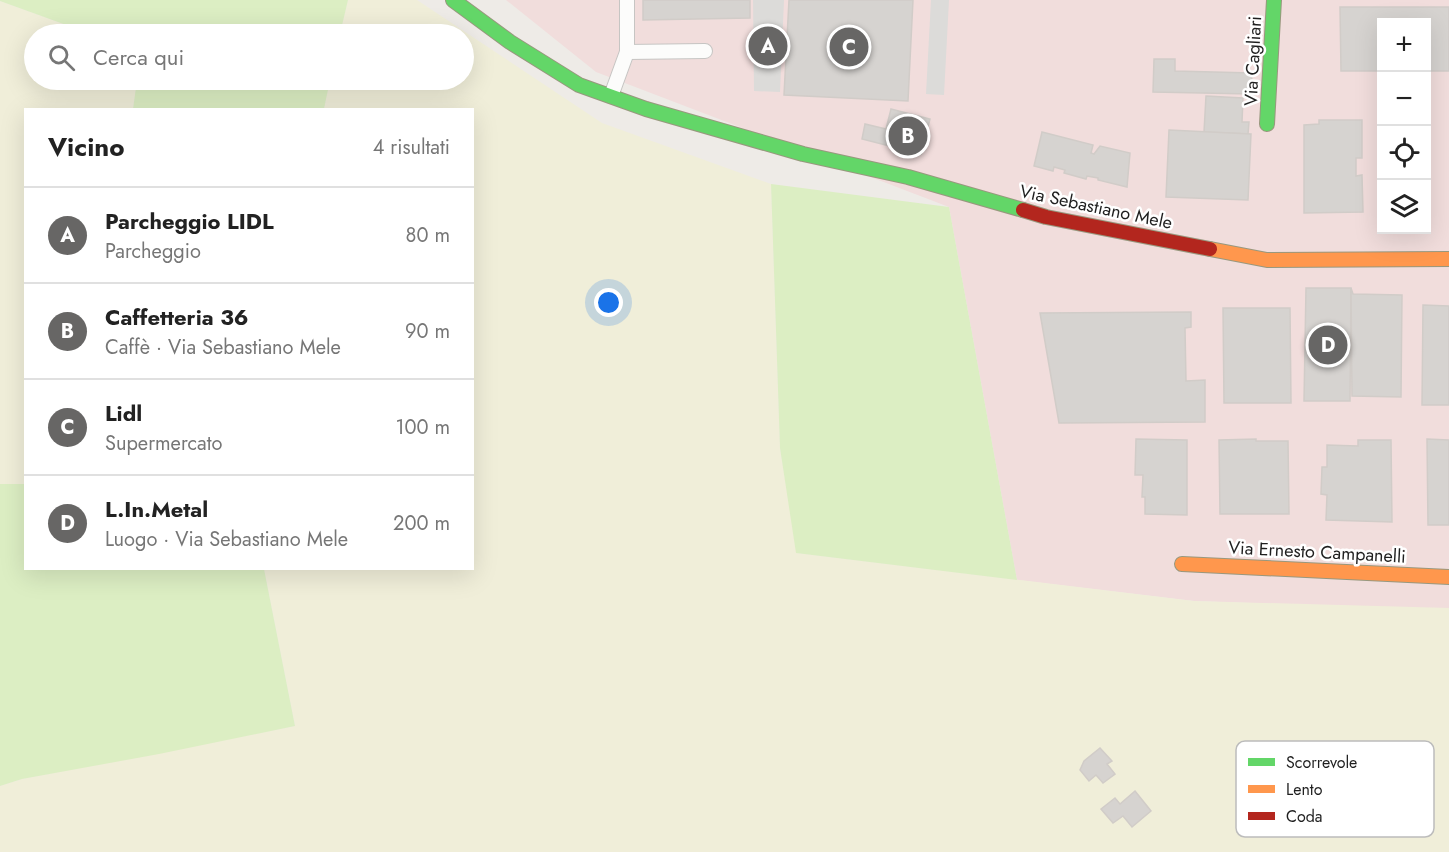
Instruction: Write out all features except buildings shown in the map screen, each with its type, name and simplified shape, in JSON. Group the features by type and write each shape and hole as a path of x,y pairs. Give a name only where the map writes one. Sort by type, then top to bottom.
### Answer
{"street":[{"name":"Via Sebastiano Mele","path":"453,0 510,42 579,85 646,109 803,154 942,186 1046,217 1267,260 1449,259"},
{"name":"Via Cagliari","path":"1267,124 1274,0"},
{"name":"Via Ernesto Campanelli","path":"1182,564 1449,577"}],"lane":[{"path":"611,96 627,52 627,0"},
{"path":"627,52 705,51"}],"shaded area":[{"path":"348,0 417,0 453,24 342,24"},
{"path":"506,0 1449,0 1449,610 1194,601 1017,580 949,207 596,72"},
{"path":"753,0 784,0 780,92 754,91"},
{"path":"931,0 949,0 944,95 926,94"},
{"path":"0,1 63,24 24,24 24,90 136,90 133,108 24,108 24,484 0,484"},
{"path":"474,38 602,123 771,184 780,448 797,553 1194,601 1449,608 1449,852 0,852 0,786 22,779 295,726 264,570 474,570 474,108 324,108 328,90 474,90"}],"green space":[{"path":"348,0 342,24 63,24 0,1"},
{"path":"136,90 328,90 324,108 133,108"},
{"path":"771,184 949,207 1017,580 796,553 780,448"},
{"path":"0,484 24,484 24,570 264,570 295,726 22,779 0,786"}],"traffic: fast":[{"path":"453,0 510,42 579,85 646,109 803,154 908,177 1023,210"},
{"path":"1267,124 1274,0"}],"traffic: slow":[{"path":"1210,249 1267,260 1449,259"},
{"path":"1182,564 1449,577"}],"traffic: jam":[{"path":"1023,210 1046,217 1210,249"}],"place":[{"name":"Parcheggio LIDL","path":"768,46"},
{"name":"Lidl","path":"849,47"},
{"name":"Caffetteria 36","path":"908,136"},
{"name":"L.In.Metal","path":"1328,345"}]}
